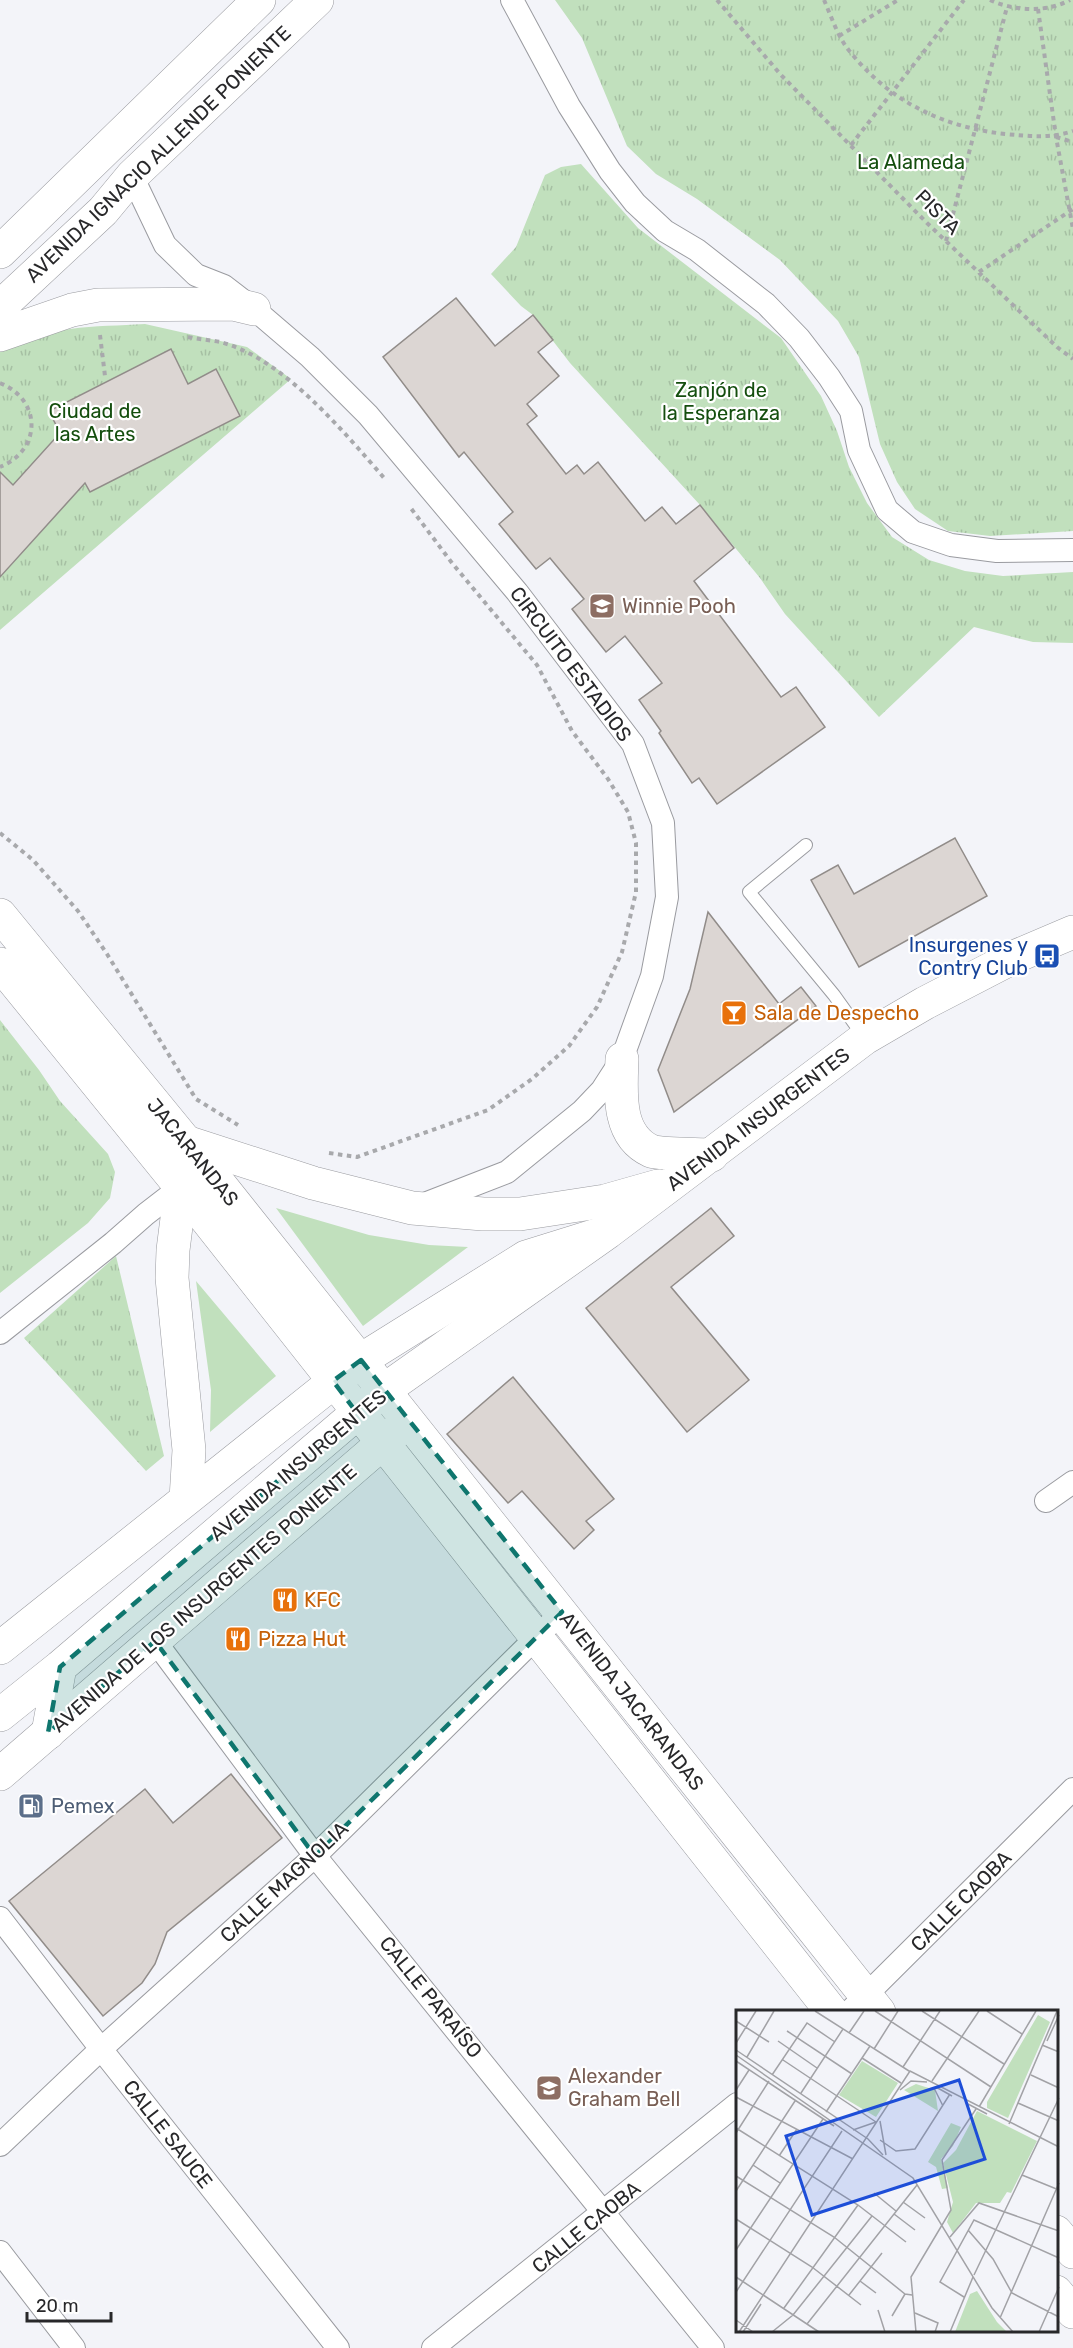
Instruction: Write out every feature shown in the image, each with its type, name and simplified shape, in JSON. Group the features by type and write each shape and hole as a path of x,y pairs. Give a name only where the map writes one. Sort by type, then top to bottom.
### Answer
{"main road":[{"name":"AVENIDA IGNACIO ALLENDE PONIENTE","path":"0,252 259,0"},
{"name":"AVENIDA IGNACIO ALLENDE PONIENTE","path":"0,307 103,211 132,176 317,0"},
{"path":"0,335 72,310 98,305 221,304 254,309"},
{"name":"JACARANDAS","path":"0,915 186,1142 361,1360 383,1391"},
{"name":"AVENIDA INSURGENTES","path":"0,1714 60,1667 383,1391 608,1232 865,1038 925,1003 1014,957 1073,932"},
{"name":"JACARANDAS","path":"0,964 182,1187 357,1413"},
{"path":"622,1059 622,1113 633,1138 652,1151 712,1155"},
{"path":"186,1142 313,1184 412,1208 483,1214 520,1214 574,1207 656,1187 712,1155"},
{"path":"182,1187 173,1250 172,1278 189,1450 186,1499"},
{"name":"AVENIDA INSURGENTES","path":"333,1381 361,1360 526,1257 608,1232"},
{"path":"0,1648 333,1381"},
{"name":"AVENIDA JACARANDAS","path":"383,1391 562,1612 865,2007"},
{"name":"AVENIDA JACARANDAS","path":"357,1413 830,2010"},
{"name":"AVENIDA DE LOS INSURGENTES PONIENTE","path":"0,1774 407,1422"},
{"path":"48,1733 60,1667"},
{"path":"1058,2234 1073,2252"},
{"path":"1058,2294 1073,2312"}],"street":[{"path":"513,0 569,106 610,171 635,203 665,231 697,250 766,304 799,338 829,377 851,411 859,450 887,510 913,532 951,545 997,551 1073,550"},
{"name":"CIRCUITO ESTADIOS","path":"132,176 165,245 196,275 224,286 310,357 368,415 517,592 633,744 663,823 667,897 652,976 622,1059 602,1090 582,1111 507,1172 412,1208"},
{"path":"0,1333 182,1187"},
{"path":"1046,1501 1073,1482"},
{"name":"CALLE MAGNOLIA","path":"0,2145 101,2049 315,1856 562,1612"},
{"name":"CALLE PARAÍSO","path":"155,1641 315,1856 713,2348"},
{"name":"CALLE CAOBA","path":"865,2007 1073,1790"},
{"name":"CALLE SAUCE","path":"0,1918 338,2348"},
{"name":"CALLE CAOBA","path":"433,2348 736,2105"},
{"path":"0,2252 74,2348"}],"lane":[{"path":"806,845 749,892 834,995 865,1038"}],"path":[{"name":"PISTA","path":"717,0 781,75 851,146 946,241 1057,347 1073,359"},
{"path":"824,0 839,36 851,53 891,94 937,118 974,130 1056,137 1073,142"},
{"path":"839,36 898,0"},
{"path":"851,146 964,0"},
{"path":"990,0 1007,7 1038,9 1071,1"},
{"path":"946,241 1007,7"},
{"path":"1038,9 1056,137 1073,229"},
{"path":"1056,137 1073,131"},
{"path":"979,272 1071,210"},
{"path":"99,331 109,331"},
{"path":"177,335 222,343 260,360 291,379 352,441 388,482"},
{"path":"0,383 18,393 29,410 32,429 26,448 13,462 0,467"},
{"path":"322,1153 357,1157 488,1110 532,1079 569,1046 597,1007 622,952 636,892 636,843 628,812 608,779 572,731 537,665 452,563 403,499"},
{"path":"0,833 33,860 78,911 196,1099 245,1129"}],"highlighted area":[{"path":"361,1360 562,1612 315,1856 155,1641 48,1733 60,1667 357,1413 333,1381"}],"green space":[{"name":"La Alameda","path":"555,0 1073,0 1073,531 990,536 948,531 915,509 897,482 880,444 859,357 838,321 780,260 697,199 656,174 627,146 582,38"},
{"name":"Zanjón de la Esperanza","path":"581,164 638,228 781,338 821,396 837,431 849,467 867,503 892,537 929,560 965,571 1003,576 1073,572 1073,643 1033,642 974,627 879,717 785,614 760,578 700,505 570,363 533,315 521,306 491,274 516,247 545,175 561,167"},
{"name":"Ciudad de las Artes","path":"145,324 247,347 291,379 0,630 0,351 17,342 52,332 89,327"},
{"path":"0,1020 60,1101 108,1154 115,1172 110,1198 88,1223 0,1293"},
{"path":"276,1208 369,1235 429,1245 468,1247 363,1326"},
{"path":"116,1256 164,1456 146,1471 24,1338"},
{"path":"196,1281 276,1376 210,1432 211,1390"}],"building":[{"path":"456,298 495,346 533,315 553,340 538,352 559,376 527,404 537,416 527,424 566,474 577,465 584,474 598,462 645,521 662,507 676,524 700,505 734,548 694,581 781,697 796,687 825,727 717,804 699,778 692,783 659,733 661,731 639,700 662,683 625,636 606,652 572,609 584,599 550,558 536,569 499,524 513,512 464,452 459,457 383,357"},
{"path":"171,349 188,384 216,369 240,416 90,492 85,483 0,577 0,472 13,485 60,433 49,411"},
{"path":"955,838 987,896 859,967 811,880 838,865 854,894"},
{"name":"Sala de Despecho","path":"708,912 779,1004 801,987 816,1006 674,1112 658,1070 690,989"},
{"path":"711,1208 734,1236 671,1287 749,1380 687,1432 586,1308"},
{"path":"513,1377 614,1499 586,1521 594,1530 574,1549 522,1491 508,1503 447,1434"},
{"path":"231,1774 282,1838 167,1932 155,1964 142,1983 103,2016 9,1901 145,1789 173,1823"}],"place":[{"name":"Winnie Pooh","path":"602,606"},
{"name":"Insurgenes y Contry Club","path":"1047,956"},
{"name":"Sala de Despecho","path":"734,1013"},
{"name":"KFC","path":"285,1600"},
{"name":"Pizza Hut","path":"238,1639"},
{"name":"Pemex","path":"31,1806"},
{"name":"Alexander Graham Bell","path":"549,2088"}]}
